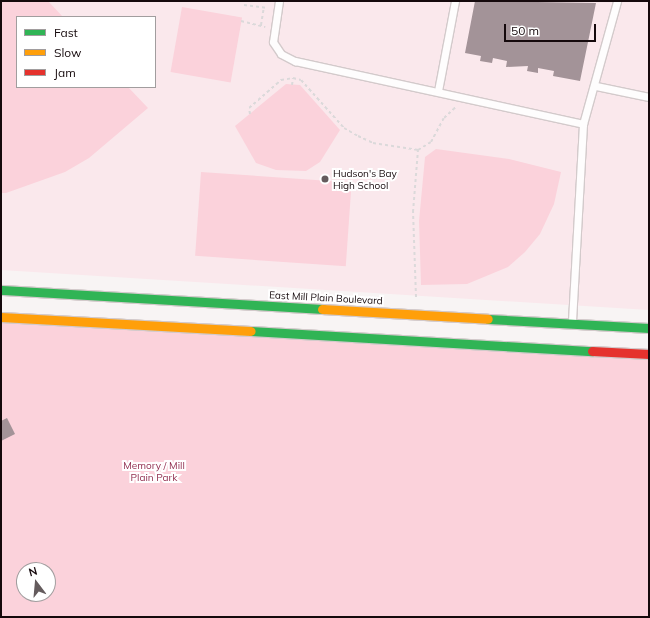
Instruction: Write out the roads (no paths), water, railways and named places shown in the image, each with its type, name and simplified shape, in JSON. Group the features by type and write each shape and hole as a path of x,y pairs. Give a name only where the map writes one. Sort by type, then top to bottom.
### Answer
{"main road":[{"name":"East Mill Plain Boulevard","path":"1,290 649,328"},
{"path":"1,317 649,354"}],"lane":[{"path":"279,1 273,42 281,54 296,61 464,96 583,124"},
{"path":"438,91 455,1"},
{"path":"572,323 583,124 596,86 617,1"},
{"path":"596,86 649,97"}],"place":[{"name":"Hudson's Bay High School","path":"325,179"}],"park label":[{"name":"Memory / Mill Plain Park","path":"154,470"}]}
